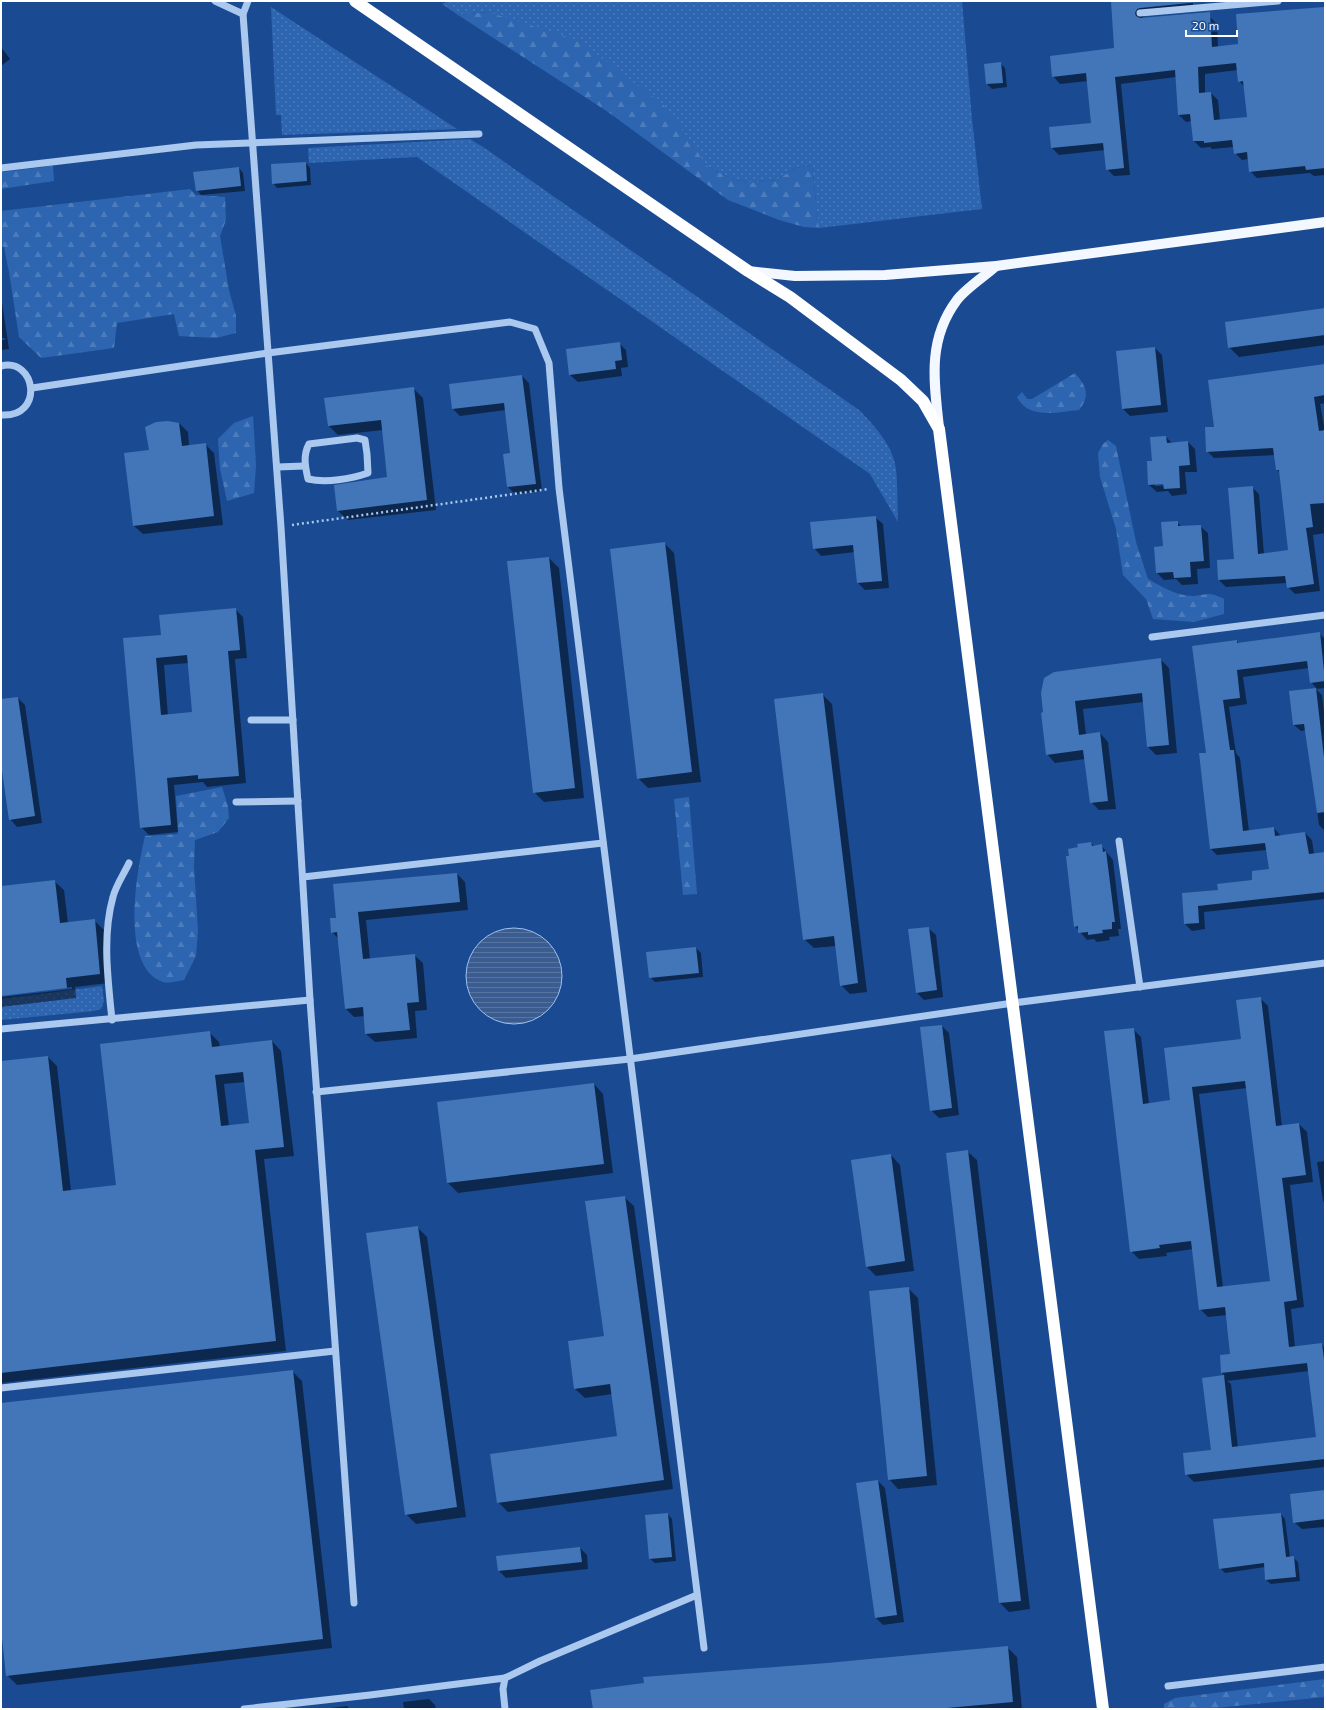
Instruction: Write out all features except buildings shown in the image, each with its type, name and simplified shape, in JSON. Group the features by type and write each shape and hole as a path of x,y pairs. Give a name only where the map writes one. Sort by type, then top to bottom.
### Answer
{"highway":[{"path":"355,1 748,271 790,296 901,380 923,401 939,429 1103,1709"}],"main road":[{"path":"748,271 795,276 885,275 996,266 1325,222"},
{"path":"939,429 934,388 934,363 939,337 949,313 958,299 996,266"}],"street":[{"path":"215,1 243,14"},
{"path":"248,1 243,14 277,467 316,1092 354,1603"},
{"path":"1140,13 1278,1"},
{"path":"1,168 196,145 479,134"},
{"path":"32,388 268,353 510,322 534,329 549,363 559,488 704,1648"},
{"path":"1,366 12,365 19,368 30,380 32,388 28,403 23,409 17,414 9,416 1,415"},
{"path":"357,438 364,440 367,454 368,473 359,476 318,481 308,479 305,466 305,451 309,444 357,438"},
{"path":"277,467 305,466"},
{"path":"1152,637 1325,615"},
{"path":"251,720 293,720"},
{"path":"236,802 298,801"},
{"path":"1119,841 1140,987"},
{"path":"303,878 603,843"},
{"path":"112,1020 108,980 107,929 113,896 129,864"},
{"path":"316,1092 630,1059 1012,1003 1325,963"},
{"path":"1,1029 112,1020 310,1000"},
{"path":"1,1388 335,1351"},
{"path":"244,1709 505,1678 540,1661 697,1595"},
{"path":"1168,1686 1325,1667"},
{"path":"505,1678 503,1689 505,1709"}],"path":[{"path":"281,527 559,488"}],"green space":[{"path":"448,1 962,1 972,119 982,209 819,228 812,165 795,168 777,180 747,183 728,177 707,166 488,12 458,15 442,4"},
{"path":"271,7 457,129 282,135 281,115 276,115"},
{"path":"488,12 579,41 667,108 707,166 728,177 747,183 777,180 795,168 812,165 819,228 804,227 779,220 728,200 608,112 458,15"},
{"path":"470,139 859,410 882,437 891,452 897,475 898,522 870,474 417,157 309,163 308,148"},
{"path":"53,166 54,181 1,189 1,172"},
{"path":"190,189 196,195 225,197 226,220 220,236 229,290 236,316 236,333 216,338 179,336 174,314 117,323 114,348 41,358 19,337 9,272 4,247 1,246 1,211"},
{"path":"1075,373 1082,382 1086,391 1085,400 1079,410 1053,413 1036,412 1022,404 1017,397 1022,392 1027,399 1032,399"},
{"path":"253,416 256,465 254,493 227,501 220,469 218,439 234,423"},
{"path":"1108,440 1116,446 1136,542 1148,579 1170,590 1187,596 1211,594 1224,599 1224,614 1194,622 1153,619 1146,599 1123,575 1116,529 1100,477 1098,453 1103,444"},
{"path":"222,787 228,806 229,818 218,832 195,840 194,867 198,931 196,956 184,980 165,983 149,973 140,958 136,938 134,916 136,893 138,871 145,836 178,834 176,796"},
{"path":"689,797 697,894 683,895 674,799"},
{"path":"102,986 104,1001 101,1009 94,1011 1,1020 1,999"},
{"path":"1325,1679 1325,1697 1206,1709 1164,1709 1164,1704 1175,1698"}],"shaded area":[{"path":"514,928 532,932 541,936 548,942 554,949 558,958 562,976 558,994 554,1003 548,1010 541,1016 532,1020 514,1024 496,1020 487,1016 480,1010 474,1003 470,994 466,976 470,958 474,949 480,942 487,936 496,932"}]}
